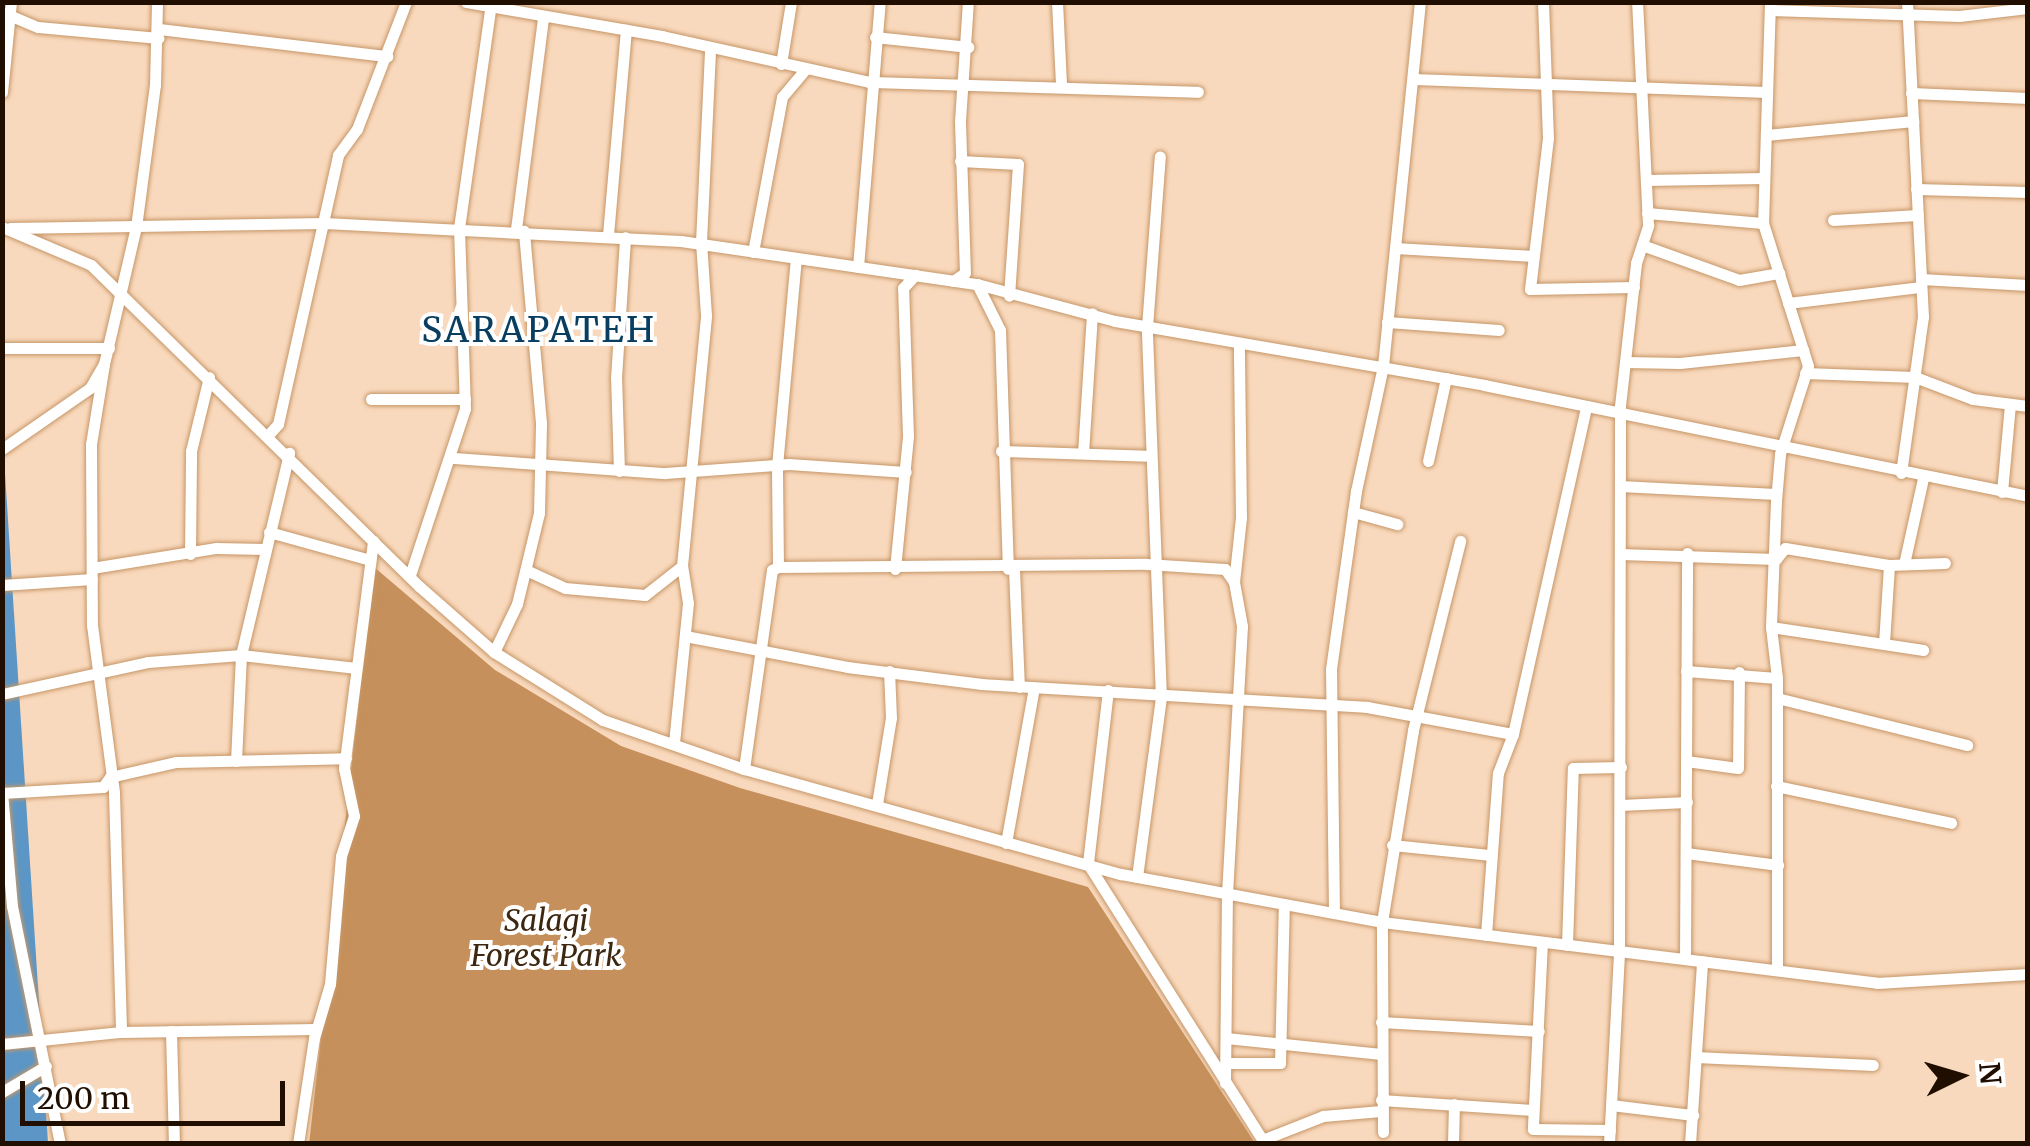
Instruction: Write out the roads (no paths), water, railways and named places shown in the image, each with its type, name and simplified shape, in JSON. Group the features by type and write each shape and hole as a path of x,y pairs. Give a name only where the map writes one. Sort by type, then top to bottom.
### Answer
{"street":[{"path":"2,92 11,2"},
{"path":"121,1032 110,777 92,573 91,444 104,364 123,296 136,227 159,33 157,2"},
{"path":"269,434 278,424 338,155 358,129 406,2"},
{"path":"466,2 626,30 869,82 1198,92"},
{"path":"780,64 791,2"},
{"path":"858,267 869,82 880,2"},
{"path":"953,281 965,273 960,161 968,2"},
{"path":"1057,2 1061,85"},
{"path":"1334,913 1331,707 1353,512 1383,366 1420,3 1435,2"},
{"path":"1542,2 1549,88 1530,289 1634,287"},
{"path":"1542,942 1533,1129 1609,1137 1619,951 1620,415 1634,287 1647,214 1636,2"},
{"path":"1777,970 1777,678 1771,627 1776,494 1782,448 1806,373 1803,350 1763,224 1770,6 2028,8"},
{"path":"410,575 454,458 465,400 460,228 490,9"},
{"path":"1901,473 1915,377 1921,283 1907,9"},
{"path":"7,14 38,27 159,33 387,56"},
{"path":"494,652 526,570 542,466 520,230 543,17"},
{"path":"608,235 626,30"},
{"path":"875,37 968,47"},
{"path":"674,742 684,636 682,566 706,315 704,246 710,48"},
{"path":"753,252 782,98 805,70"},
{"path":"1414,79 1549,88 1766,92"},
{"path":"1911,94 1992,92 2028,98"},
{"path":"1766,135 1913,121"},
{"path":"1137,877 1160,698 1147,326 1160,156"},
{"path":"960,161 1018,164 1009,296"},
{"path":"1646,180 1764,178"},
{"path":"1916,189 2028,192"},
{"path":"1647,214 1763,224"},
{"path":"1833,220 1918,214"},
{"path":"4,228 324,223 608,235 753,252 978,284 1009,296 1147,326 1446,378 1923,478 2028,496"},
{"path":"4,228 91,265 289,453 373,541 494,652 587,713 744,769 1137,877 1227,894 1382,922 1878,983 2028,974"},
{"path":"619,470 616,378 625,237"},
{"path":"1642,245 1740,280 1779,273"},
{"path":"1395,248 1534,256"},
{"path":"778,567 777,466 796,258"},
{"path":"895,569 906,472 903,288 915,276"},
{"path":"1788,303 1921,283 2028,284"},
{"path":"978,284 1000,330 1002,451 1020,687"},
{"path":"1082,452 1092,313"},
{"path":"1388,322 1499,330"},
{"path":"1225,1084 1227,894 1242,626 1234,582 1241,518 1240,343"},
{"path":"2,348 109,348"},
{"path":"1625,362 1680,363 1803,350"},
{"path":"2,449 90,388 104,364"},
{"path":"1806,373 1915,377 1973,399 2028,406"},
{"path":"190,554 191,452 209,377"},
{"path":"1428,461 1446,378"},
{"path":"371,399 465,400"},
{"path":"2002,492 2010,404"},
{"path":"1486,935 1498,773 1512,734 1586,408"},
{"path":"1002,451 1149,456"},
{"path":"236,761 241,655 289,453"},
{"path":"454,458 619,470 777,466 906,472"},
{"path":"1904,564 1923,478"},
{"path":"1620,486 1776,494"},
{"path":"1353,512 1397,524"},
{"path":"270,532 370,560"},
{"path":"298,1144 316,1029 330,984 342,856 354,816 346,758 373,541"},
{"path":"1383,1132 1382,922 1392,845 1460,542"},
{"path":"1776,559 1786,548 1889,565 1945,563"},
{"path":"2,585 190,554 265,550"},
{"path":"1620,554 1687,553 1776,559"},
{"path":"1685,959 1687,553"},
{"path":"744,769 758,652 772,570 778,567 1011,569 1156,565 1225,570 1234,582"},
{"path":"1884,643 1889,565"},
{"path":"526,570 564,588 645,595 682,566"},
{"path":"1771,627 1923,650"},
{"path":"684,636 758,652 1020,687 1419,713 1512,734"},
{"path":"2,694 100,668 241,655 356,668"},
{"path":"1686,670 1777,678"},
{"path":"877,804 892,718 889,671"},
{"path":"1686,761 1738,768 1739,672"},
{"path":"1006,842 1034,687"},
{"path":"1108,690 1088,864 1264,1142 1323,1116 1381,1105 1454,1104 1533,1110"},
{"path":"1777,698 1967,745"},
{"path":"60,1144 44,1038 6,875 3,793 103,786 110,777 176,762 346,758"},
{"path":"1567,945 1572,768 1620,766"},
{"path":"1776,786 1950,823"},
{"path":"1620,805 1687,802"},
{"path":"1392,845 1491,855"},
{"path":"1686,853 1778,865"},
{"path":"1226,1064 1280,1063 1284,904"},
{"path":"1690,1144 1702,961"},
{"path":"1381,1022 1538,1031"},
{"path":"2,1044 121,1032 316,1029"},
{"path":"172,1032 174,1144"},
{"path":"1226,1038 1381,1054"},
{"path":"1696,1056 1872,1065"},
{"path":"3,1089 46,1066"},
{"path":"1453,1144 1454,1104"},
{"path":"1610,1105 1693,1115"}],"water":[{"path":"3,442 48,1143 3,1143"}],"district":[{"name":"SARAPATEH","path":"539,330"}],"park label":[{"name":"Salagi Forest Park","path":"546,937"}]}
